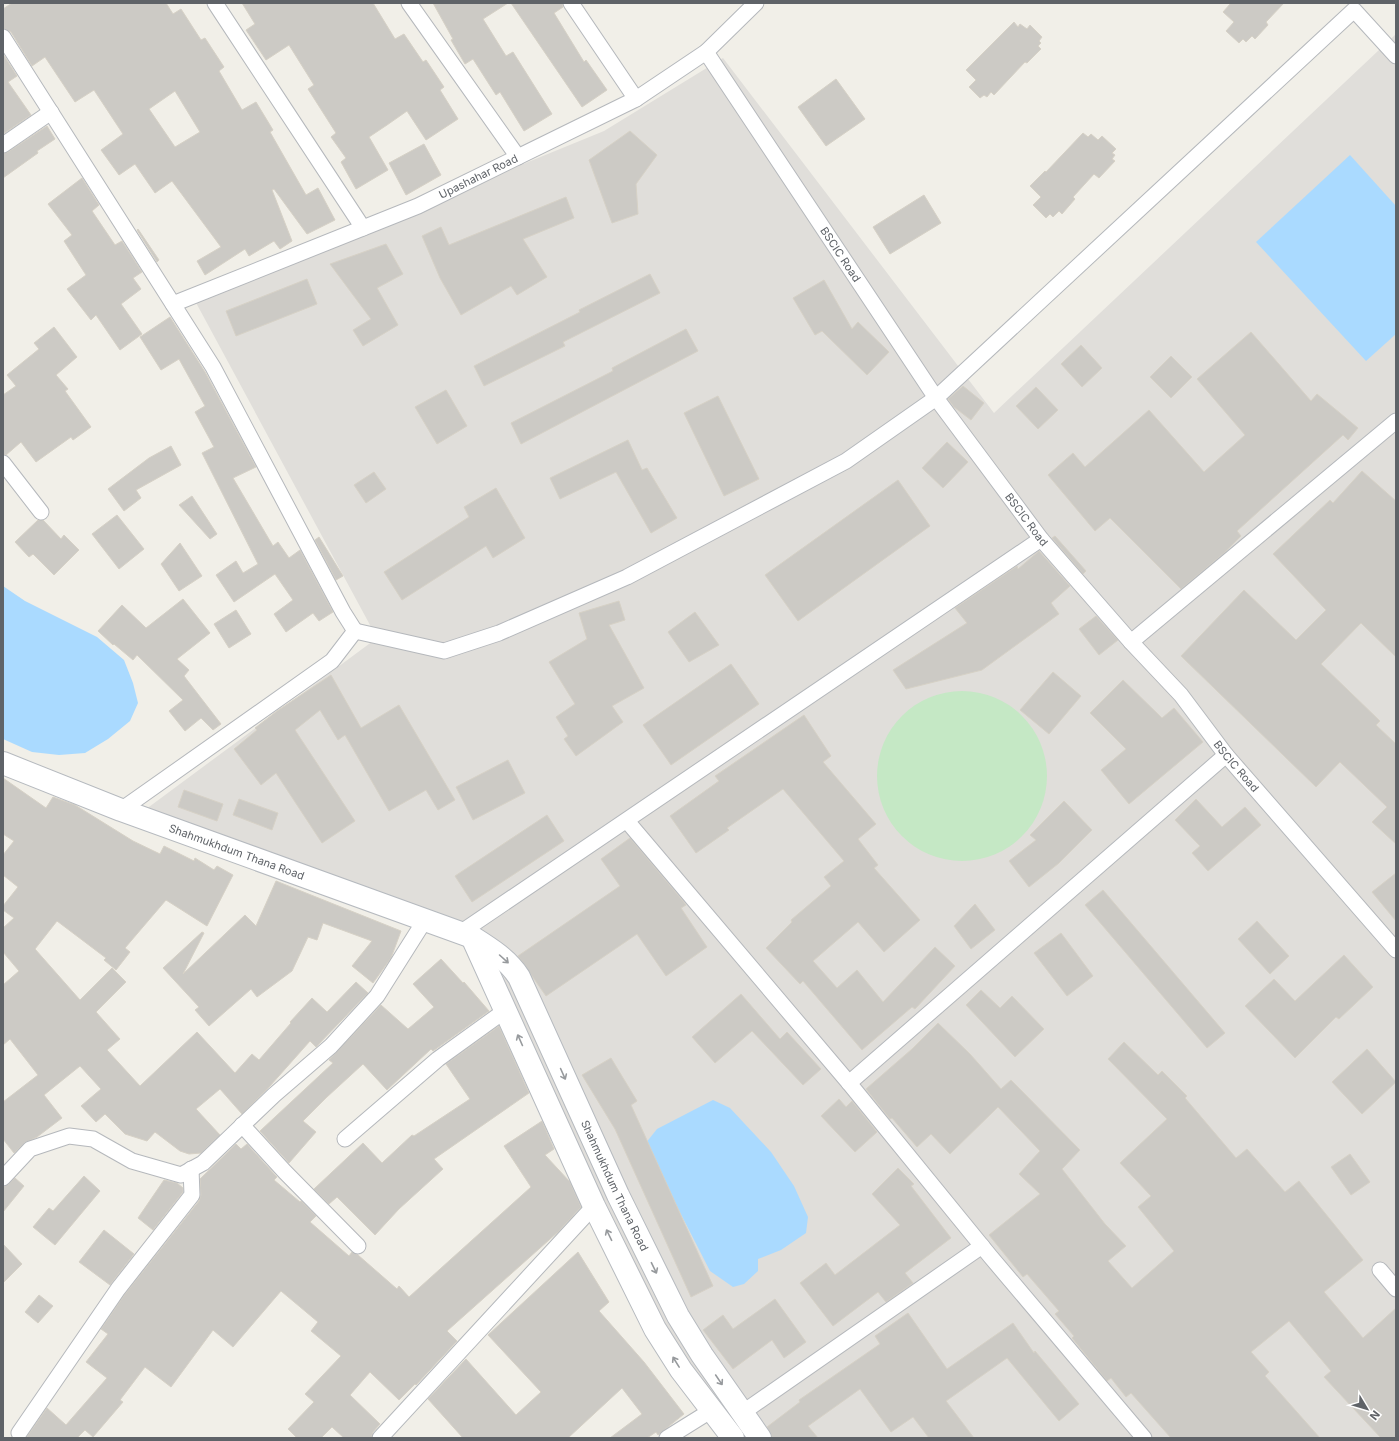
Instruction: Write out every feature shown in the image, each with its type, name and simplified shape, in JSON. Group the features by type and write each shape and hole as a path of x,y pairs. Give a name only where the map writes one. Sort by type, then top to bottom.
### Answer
{"main road":[{"name":"Shahmukhdum Thana Road","path":"3,763 121,810 466,935 501,956 512,966 520,977 618,1195 678,1316 760,1438"},
{"path":"466,935 506,1010 594,1206 655,1329 681,1370 733,1438"}],"street":[{"path":"215,3 363,228"},
{"path":"409,3 518,157"},
{"path":"571,3 636,100"},
{"name":"Upashahar Road","path":"173,304 418,206 636,100 706,52 756,3"},
{"path":"3,37 213,367 343,612 355,631 444,651 498,633 627,577 846,461 936,398 1358,6 1396,56"},
{"name":"BSCIC Road","path":"706,52 936,398 1041,539 1131,642 1181,695 1226,755 1396,950"},
{"path":"3,145 51,112"},
{"path":"1131,642 1396,421"},
{"path":"3,463 41,512"},
{"path":"466,935 627,821 1041,539"},
{"path":"121,810 332,662 355,631"},
{"path":"849,1083 1226,755"},
{"path":"627,821 849,1083 982,1246 1144,1438"},
{"path":"3,1178 30,1149 69,1136 93,1139 132,1161 180,1175 203,1163 242,1125 336,1041 377,996 425,920"},
{"path":"345,1139 438,1059 506,1010"},
{"path":"242,1125 285,1172 358,1246"},
{"path":"19,1433 118,1289 192,1195 190,1169"},
{"path":"380,1438 594,1206"},
{"path":"742,1413 982,1246"},
{"path":"1380,1270 1396,1288"},
{"path":"667,1438 712,1410"}],"shaded area":[{"path":"1396,34 1396,1438 738,1438 687,1369 479,949 130,821 377,638 194,299 604,131 723,58 994,413"}],"green space":[{"path":"962,691 987,695 1002,701 1016,710 1028,722 1037,736 1043,751 1047,776 1043,801 1037,816 1028,830 1016,842 1002,851 987,857 962,861 937,857 922,851 908,842 896,830 887,816 881,801 877,776 881,751 887,736 896,722 908,710 922,701 937,695"}],"water":[{"path":"1350,155 1396,206 1396,334 1366,361 1256,242"},
{"path":"3,586 25,601 97,637 124,660 133,683 138,703 130,721 108,739 85,753 59,755 32,752 3,739"},
{"path":"713,1100 730,1108 771,1152 794,1186 808,1217 806,1233 781,1250 758,1259 758,1271 744,1284 733,1287 710,1271 645,1144 657,1129"}],"building":[{"path":"12,3 166,3 173,14 181,9 201,40 205,38 224,67 219,71 242,110 256,102 273,130 270,132 306,195 318,188 335,220 307,234 274,189 272,190 292,241 280,249 274,241 249,256 245,249 205,275 197,261 221,247 172,181 155,193 135,164 119,175 101,150 123,134 94,90 75,102 45,57 32,66 11,32 3,28 3,9","holes":["175,91 200,132 175,147 149,109"]},
{"path":"242,3 373,3 395,39 404,34 423,62 426,60 444,87 440,90 458,119 426,140 407,111 369,137 388,170 356,189 341,162 346,158 331,137 336,133 308,89 314,85 289,45 266,60 246,30 255,24"},
{"path":"433,3 508,3 483,19 506,56 513,52 552,114 524,131 500,92 496,95 473,59 465,64 451,40 453,39"},
{"path":"511,3 562,3 563,7 554,13 584,62 586,60 607,90 582,107"},
{"path":"1231,3 1284,3 1266,22 1268,25 1255,39 1252,36 1246,42 1243,39 1239,43 1226,31 1234,22 1223,12"},
{"path":"1014,22 1018,27 1020,24 1027,29 1030,25 1042,37 1039,41 1041,43 1038,46 1041,49 1027,63 1025,62 994,95 991,92 987,97 984,95 980,98 969,87 976,80 966,70"},
{"path":"3,54 17,76 8,82 31,115 3,134"},
{"path":"836,79 865,119 826,146 798,107"},
{"path":"47,126 55,139 37,151 38,153 3,178 3,154"},
{"path":"630,131 657,155 636,184 638,214 612,223 589,160"},
{"path":"1083,133 1088,137 1091,134 1098,140 1102,136 1116,149 1112,153 1115,155 1112,159 1115,161 1099,178 1094,174 1073,197 1075,199 1062,214 1059,211 1053,217 1050,214 1046,218 1033,205 1041,197 1030,186 1045,171 1046,172"},
{"path":"424,144 441,175 406,195 389,163"},
{"path":"82,178 99,205 92,211 115,245 122,241 142,272 133,278 141,289 121,304 142,334 120,350 96,315 91,320 67,289 86,275 64,241 72,235 48,204"},
{"path":"924,195 941,223 890,254 873,227"},
{"path":"566,197 574,218 523,239 547,277 517,295 511,286 461,315 440,278 422,236 441,227 449,245"},
{"path":"138,229 159,260 157,262 137,230"},
{"path":"386,244 403,274 377,288 398,325 363,346 353,330 371,319 330,264"},
{"path":"650,274 660,293 563,342 565,346 484,386 474,366 580,312 579,310"},
{"path":"307,279 317,304 236,336 226,311"},
{"path":"824,280 852,329 858,322 889,352 867,375 822,331 815,335 793,298"},
{"path":"170,317 205,372 256,467 233,478 273,546 278,542 289,558 300,550 333,612 319,621 313,613 286,632 274,614 293,600 275,574 234,602 216,575 236,561 243,573 258,564 202,453 214,447 195,412 205,406 179,359 161,370 140,337"},
{"path":"54,327 77,357 56,375 68,389 65,391 91,427 73,440 71,437 36,462 21,442 6,455 3,454 3,395 16,386 7,375 39,349 34,343"},
{"path":"686,329 698,351 521,444 511,423 613,371 612,368"},
{"path":"1251,332 1311,401 1317,394 1358,428 1348,440 1343,435 1237,531 1241,536 1224,553 1181,589 1110,518 1095,531 1048,475 1073,453 1085,467 1149,410 1204,472 1245,435 1197,379"},
{"path":"1081,345 1102,368 1082,387 1061,364"},
{"path":"1171,356 1192,377 1171,398 1150,377"},
{"path":"963,386 984,403 971,420 954,407 948,399"},
{"path":"1036,387 1058,410 1038,429 1016,406"},
{"path":"446,390 467,426 437,444 415,407"},
{"path":"718,396 759,479 724,496 684,413"},
{"path":"628,440 642,470 647,468 677,518 651,533 616,472 560,499 550,478"},
{"path":"947,442 968,462 943,488 922,468"},
{"path":"171,446 181,465 136,490 141,498 124,511 108,489 149,458"},
{"path":"1362,471 1396,501 1396,657 1361,623 1321,664 1380,721 1376,725 1396,744 1396,844 1372,822 1387,807 1340,762 1316,787 1181,656 1244,590 1296,640 1326,610 1273,554 1330,500 1333,503"},
{"path":"374,472 386,489 366,503 354,485"},
{"path":"898,480 930,526 798,621 765,575"},
{"path":"496,488 525,538 493,558 486,546 402,600 384,572 469,517 464,507"},
{"path":"192,496 217,534 210,539 179,505"},
{"path":"117,515 144,549 119,569 92,534"},
{"path":"38,520 43,520 61,539 64,535 79,550 54,575 33,554 29,557 15,542"},
{"path":"1055,536 1086,571 1083,574 1052,538"},
{"path":"319,537 343,576 336,580 315,540"},
{"path":"180,543 202,576 179,591 161,564"},
{"path":"1039,551 1070,586 1051,603 1059,614 982,670 906,689 893,670 967,623 955,608 1017,566 1018,569"},
{"path":"183,599 210,633 177,659 189,670 184,676 221,724 213,730 201,718 185,731 169,711 183,700 137,655 133,660 114,644 113,645 98,631 122,605 146,628"},
{"path":"619,601 625,620 609,625 644,688 612,706 623,722 576,756 564,739 568,736 556,717 575,704 549,662 587,639 579,613"},
{"path":"236,610 251,634 229,648 214,624"},
{"path":"695,612 719,645 689,662 668,632"},
{"path":"1096,616 1118,640 1099,655 1079,629"},
{"path":"731,664 759,704 671,765 643,725"},
{"path":"1053,672 1081,696 1049,734 1020,710"},
{"path":"331,675 361,728 399,705 455,800 438,810 426,790 389,811 345,735 338,740 320,710 295,730 355,821 322,843 276,773 261,785 234,749 257,730 255,728 277,711"},
{"path":"1123,680 1162,718 1174,708 1203,742 1129,804 1101,770 1126,749 1090,713"},
{"path":"804,715 831,756 823,762 876,824 858,839 878,865 874,868 920,920 884,952 858,922 813,961 837,988 857,970 883,1002 935,947 955,966 915,1009 912,1007 862,1050 803,981 800,984 766,948 792,922 791,920 831,886 824,877 844,861 783,789 727,828 729,830 696,853 670,816 719,781 715,776"},
{"path":"508,760 525,793 473,820 456,787"},
{"path":"3,778 46,808 53,797 75,805 133,841 160,854 164,846 194,861 195,858 214,870 217,866 233,875 207,926 166,900 125,948 130,952 116,970 104,960 106,958 57,921 35,949 80,1000 112,968 126,982 96,1012 120,1039 107,1050 140,1086 197,1032 235,1073 252,1054 259,1060 312,998 327,1012 356,982 368,993 316,1047 310,1041 270,1086 242,1114 220,1089 196,1109 220,1135 201,1153 189,1154 180,1151 155,1132 147,1141 125,1134 105,1114 96,1122 81,1106 101,1089 80,1066 44,1095 62,1118 37,1137 24,1143 14,1153 3,1139 3,1102 38,1075 10,1039 3,1045 3,985 19,971 3,952 3,928 14,918 3,910 3,906 18,887 3,875 3,855 14,841 3,834"},
{"path":"184,790 223,804 217,821 178,807"},
{"path":"239,799 278,813 272,830 233,815"},
{"path":"1196,799 1222,827 1245,807 1261,825 1208,871 1192,853 1200,846 1175,820"},
{"path":"1064,801 1092,830 1059,863 1029,887 1009,861 1036,840 1030,835"},
{"path":"547,815 564,841 472,902 455,876"},
{"path":"630,838 686,905 681,908 707,947 666,976 637,934 546,996 518,956 620,886 601,859"},
{"path":"1396,873 1396,921 1372,892"},
{"path":"276,881 401,931 391,958 373,983 352,966 372,941 323,923 317,940 308,937 292,971 257,997 251,989 209,1026 195,1010 199,1007 163,968 202,932 204,933 183,974 245,915 256,926"},
{"path":"1103,890 1225,1033 1207,1048 1085,905"},
{"path":"975,904 995,930 971,949 954,926"},
{"path":"1257,921 1289,956 1270,974 1238,939"},
{"path":"1061,933 1093,976 1067,996 1034,953"},
{"path":"1344,955 1373,987 1339,1019 1336,1017 1295,1058 1245,1006 1274,979 1295,1001"},
{"path":"441,959 463,983 464,982 489,1011 433,1051 431,1049 387,1090 363,1064 303,1121 316,1132 289,1163 260,1131 333,1063 329,1060 381,1005 408,1029 434,1007 413,984"},
{"path":"981,990 1000,1008 1012,996 1044,1029 1015,1057 966,1005"},
{"path":"741,994 780,1039 787,1032 821,1069 803,1085 752,1031 715,1063 692,1037"},
{"path":"938,1023 970,1054 1001,1089 1011,1080 1080,1150 1062,1169 1105,1224 1126,1246 1108,1261 1132,1288 1174,1251 1138,1207 1151,1196 1120,1163 1167,1119 1108,1059 1124,1042 1158,1075 1162,1071 1187,1096 1185,1098 1236,1158 1247,1149 1285,1192 1299,1181 1363,1260 1324,1292 1363,1338 1396,1308 1396,1438 1381,1438 1324,1377 1331,1371 1289,1321 1251,1352 1269,1372 1265,1376 1320,1438 1171,1438 1131,1393 1126,1397 1111,1378 1107,1381 1072,1338 1074,1336 1055,1314 1059,1311 1027,1274 1023,1277 989,1235 1040,1194 1019,1174 1040,1151 998,1107 950,1154 931,1134 917,1147 892,1118 890,1119 866,1089 912,1049"},
{"path":"499,1026 529,1093 434,1159 443,1169 399,1209 375,1235 337,1197 329,1204 314,1189 363,1143 382,1163 412,1135 414,1136 470,1099 446,1064"},
{"path":"1367,1049 1396,1082 1362,1114 1332,1082"},
{"path":"611,1058 637,1101 631,1105 713,1286 691,1297 615,1129 582,1075"},
{"path":"839,1099 846,1107 852,1101 877,1132 855,1152 821,1116"},
{"path":"542,1121 554,1149 545,1155 570,1182 581,1207 558,1232 447,1331 457,1341 416,1385 415,1384 399,1400 370,1372 350,1395 380,1424 373,1432 371,1438 344,1438 332,1427 321,1438 297,1438 288,1429 314,1402 305,1394 341,1356 311,1331 318,1322 281,1291 233,1347 213,1330 171,1387 145,1367 120,1400 123,1402 93,1437 85,1430 78,1437 80,1438 26,1438 47,1408 66,1425 107,1378 86,1362 108,1334 101,1329 125,1294 199,1201 201,1195 200,1179 236,1144 241,1149 247,1144 277,1177 274,1180 300,1202 301,1201 316,1216 310,1222 349,1256 352,1252 358,1255 397,1289 399,1286 409,1297 531,1187 504,1146"},
{"path":"1350,1154 1370,1182 1351,1195 1331,1167"},
{"path":"898,1168 914,1184 911,1186 951,1238 905,1273 913,1283 886,1302 878,1292 833,1326 800,1283 826,1263 835,1275 900,1225 872,1194"},
{"path":"84,1176 100,1191 55,1245 33,1227 49,1208 53,1211"},
{"path":"15,1178 24,1186 3,1212 3,1187"},
{"path":"164,1180 177,1183 183,1188 183,1192 153,1230 138,1218"},
{"path":"104,1230 134,1254 110,1285 79,1262"},
{"path":"3,1244 22,1264 3,1283"},
{"path":"578,1252 609,1302 599,1311 644,1362 684,1414 658,1435 656,1432 647,1438 610,1438 642,1414 622,1388 568,1438 463,1438 428,1399 466,1359 516,1415 541,1392 488,1335"},
{"path":"39,1295 53,1306 38,1323 25,1312"},
{"path":"775,1299 806,1342 784,1358 772,1340 733,1369 703,1330 723,1315 733,1329"},
{"path":"908,1313 947,1369 1013,1323 1034,1353 1035,1351 1079,1404 1059,1421 1007,1358 946,1401 974,1438 929,1438 913,1417 891,1432 860,1389 808,1426 818,1438 772,1438 767,1427 800,1402 799,1400 880,1344 875,1336"}]}
